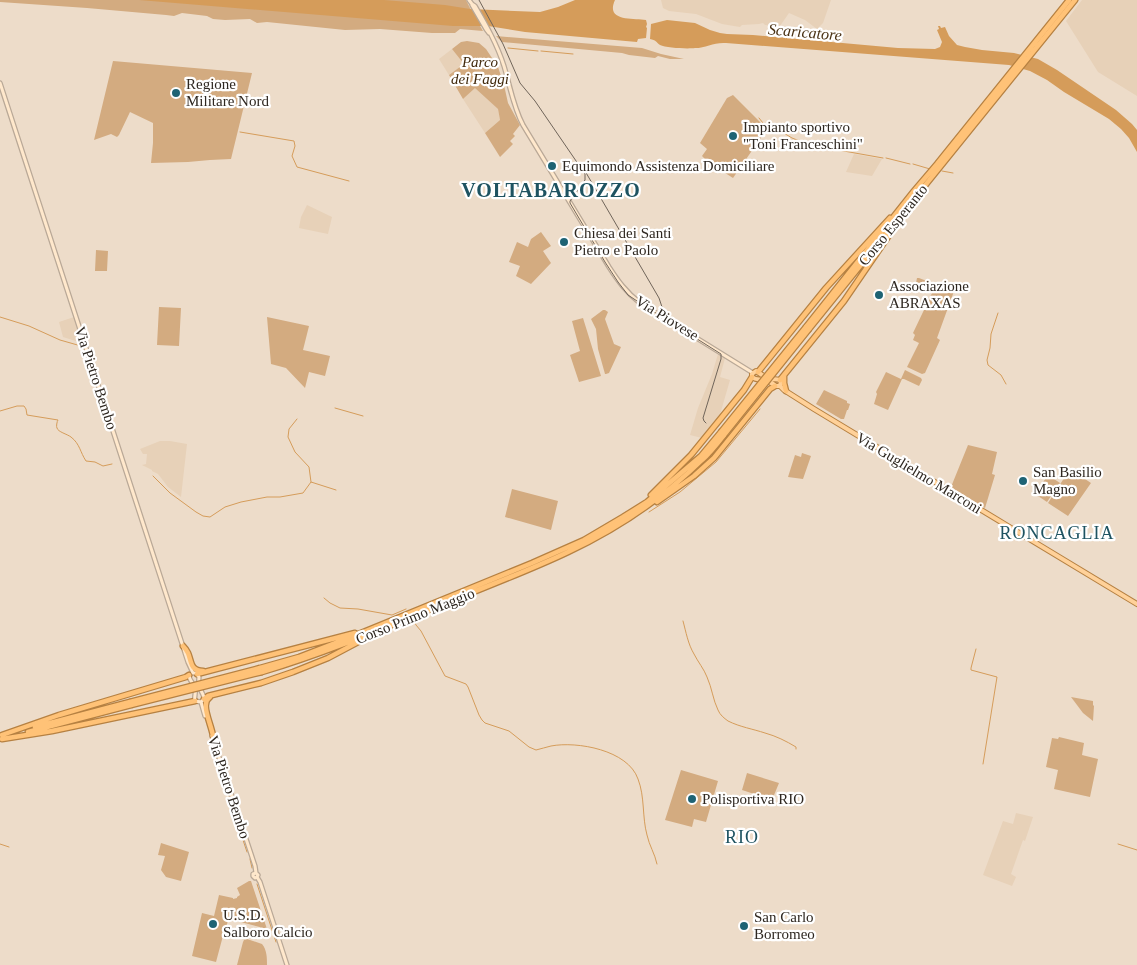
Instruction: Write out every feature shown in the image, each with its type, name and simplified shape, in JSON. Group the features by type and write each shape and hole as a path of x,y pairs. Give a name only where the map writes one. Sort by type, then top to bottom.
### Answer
{"highway":[{"path":"1044,35 1069,0"},
{"path":"1015,70 1075,0"},
{"name":"Corso Esperanto","path":"808,328 914,191 1015,70"},
{"name":"Corso Esperanto","path":"767,379 919,194 1015,70"},
{"path":"624,519 691,455 744,390 754,374 826,288 914,191"},
{"path":"624,519 642,511 671,492 704,467 723,448 770,390 780,382 844,301 919,194"},
{"name":"Corso Primo Maggio","path":"1,737 314,655 388,627 568,552 605,533 702,458 767,379"},
{"path":"780,382 784,383 786,391"},
{"name":"Corso Primo Maggio","path":"261,670 326,647 567,548 624,519"},
{"path":"1,737 59,715 193,674 376,627"},
{"path":"203,701 208,696 269,680 320,661 388,627"},
{"path":"183,646 188,653 193,667 196,670 204,671"},
{"path":"211,696 206,701 206,707 213,736"},
{"path":"1,737 52,731 195,701"}],"main road":[{"name":"Via Piovese","path":"473,5 487,28 501,58 514,105 523,125 623,288 640,303 754,374 778,379 780,382"},
{"name":"Via Pietro Bembo","path":"0,83 183,646 193,674 199,677 198,684 204,695 203,701 213,736 255,867 256,872 253,876 257,877 260,882 287,965"},
{"name":"Via Piovese","path":"754,374 756,380 771,383 780,382"},
{"name":"Via Guglielmo Marconi","path":"780,382 784,390 854,434 1137,604"},
{"name":"Via Pietro Bembo","path":"193,674 189,680 194,685 196,691 195,701"},
{"path":"195,701 203,701"}],"shaded area":[{"path":"139,0 384,0 470,9 540,12 575,0 615,0 613,7 617,15 622,18 646,20 647,28 646,38 638,39 637,42 525,32 488,26 453,26"},
{"path":"661,0 831,0 823,23 817,29 805,20 789,13 780,26 765,25 763,23 742,25 740,27 722,24 696,14 669,11 663,8"},
{"path":"1082,0 1137,0 1137,96 1098,72 1066,21"},
{"path":"667,20 695,23 710,30 727,34 898,48 935,49 940,47 942,42 937,30 939,29 938,26 941,28 945,27 949,36 957,45 1014,53 1038,59 1057,70 1116,110 1132,124 1137,130 1137,152 1129,138 1109,119 1047,80 1030,71 1009,65 726,43 699,48 672,48 660,45 650,39 651,24"},
{"path":"452,49 465,64 449,75 439,59"},
{"path":"475,87 498,109 500,120 485,133 463,99"},
{"path":"854,154 882,159 872,176 846,172"},
{"path":"307,205 332,217 328,234 299,228 301,217"},
{"path":"74,317 82,343 63,337 59,322"},
{"path":"718,354 725,358 720,377 730,380 719,418 702,438 690,435 698,408"},
{"path":"160,441 187,444 181,497 168,487 158,474 142,465 146,464 147,454 143,454 140,449"},
{"path":"1016,813 1033,817 1011,874 1016,877 1012,886 983,875 1003,821 1013,824"}],"green space":[{"path":"0,0 466,0 483,31 460,29 455,33 432,33 380,29 345,30 267,22 257,23 250,19 213,19 207,16 182,13 174,16 0,2"},
{"path":"496,36 642,48 684,59 670,59 658,56 655,58 622,53 502,42"},
{"name":"Parco dei Faggi","path":"461,42 479,43 486,49 498,67 508,103 520,125 513,134 515,136 510,141 513,144 500,157 485,133 500,120 498,109 475,88 463,99 449,75 464,64 452,49"},
{"name":"Regione Militare Nord","path":"113,61 252,73 231,159 151,163 153,123 130,112 117,137 111,134 94,140"},
{"name":"Impianto sportivo \"Toni Franceschini\"","path":"733,95 767,129 733,178 702,156 707,149 700,143 727,98"},
{"path":"541,232 551,246 543,251 551,263 531,284 516,276 520,266 509,262 517,242 528,247 531,239"},
{"path":"96,250 108,251 107,271 95,271"},
{"path":"917,278 952,291 953,294 937,338 940,340 925,373 922,374 907,367 919,343 913,340 915,335 913,333 933,291 916,283"},
{"path":"159,307 181,308 179,346 157,345"},
{"path":"603,310 608,312 605,319 614,344 621,347 609,373 606,374 598,349 596,329 591,319"},
{"path":"267,317 309,326 303,350 330,356 325,376 309,372 305,388 286,368 271,364"},
{"path":"583,318 601,376 579,382 570,355 580,351 572,321"},
{"path":"905,370 921,378 919,386 902,379 888,410 874,404 876,392 886,372 901,379"},
{"path":"824,390 850,404 844,419 816,404"},
{"path":"968,445 997,452 992,474 995,475 985,508 951,487"},
{"path":"802,453 811,456 803,479 788,477 795,455 801,457"},
{"path":"1070,469 1091,483 1068,516 1048,503"},
{"path":"1048,475 1060,483 1047,502 1035,494"},
{"path":"512,489 558,501 551,530 505,517"},
{"path":"1071,697 1093,701 1093,721 1083,713"},
{"path":"1059,737 1084,743 1082,755 1098,759 1090,797 1054,789 1058,770 1046,767 1052,738 1058,739"},
{"name":"Polisportiva RIO","path":"681,770 718,781 706,822 694,819 692,827 665,820"},
{"path":"747,773 779,783 772,800 742,790"},
{"path":"161,843 189,852 181,881 166,877 161,870 165,856 158,855"},
{"path":"251,881 267,929 229,919 229,915 216,962 192,956 202,913 214,916 219,895 233,899 237,898 240,895 237,888"},
{"path":"247,939 264,946 267,965 237,965 243,942"}],"waterway":[{"path":"508,48 538,51"},
{"path":"541,51 573,54"},
{"path":"759,118 767,128 782,132 810,145 883,158"},
{"path":"240,132 294,141 295,146 292,156 297,167 349,181"},
{"path":"886,158 910,164"},
{"path":"913,164 930,169"},
{"path":"942,171 953,173"},
{"path":"998,313 991,334 987,360 988,365 1001,375 1006,384"},
{"path":"0,317 81,346"},
{"path":"0,411 24,406 27,415 58,420 58,429 74,440 86,461 95,462 103,466 112,464"},
{"path":"335,408 363,416"},
{"path":"649,512 680,492 716,462 760,409"},
{"path":"297,419 289,429 288,437 295,452 309,467 311,482"},
{"path":"153,476 170,493 196,512 210,517 225,507 241,502 303,493 311,482 336,490"},
{"path":"324,598 340,608 392,615 406,609"},
{"path":"414,621 445,676 466,684 479,715 485,723 509,731 529,747 536,750 551,746 574,745 613,754 624,761 638,779 643,800 645,828 657,864"},
{"path":"683,621 690,646 706,674 716,706 721,715 728,721 781,739 796,747 796,749"},
{"path":"976,649 971,670 997,677 983,764"},
{"path":"215,754 223,778"},
{"path":"225,783 229,797"},
{"path":"230,799 232,807"},
{"path":"240,831 247,852"},
{"path":"0,844 9,847"},
{"path":"1118,844 1137,850"},
{"path":"250,859 252,868"},
{"path":"257,884 276,942"}],"tram line":[{"path":"479,0 503,44 520,83 535,101 585,174 585,180 570,203 618,282 628,295 721,354 703,418 706,423"},
{"path":"585,171 659,298 662,307 659,313 666,318"}],"place":[{"name":"Regione Militare Nord","path":"176,93"},
{"name":"Impianto sportivo \"Toni Franceschini\"","path":"733,136"},
{"name":"Equimondo Assistenza Domiciliare","path":"552,166"},
{"name":"Chiesa dei Santi Pietro e Paolo","path":"564,242"},
{"name":"Associazione ABRAXAS","path":"879,295"},
{"name":"San Basilio Magno","path":"1023,481"},
{"name":"Polisportiva RIO","path":"692,799"},
{"name":"U.S.D. Salboro Calcio","path":"213,924"},
{"name":"San Carlo Borromeo","path":"744,926"}],"district":[{"name":"VOLTABAROZZO","path":"551,190"},
{"name":"RONCAGLIA","path":"1057,533"},
{"name":"RIO","path":"742,837"}],"water label":[{"name":"Scaricatore","path":"805,32"}]}
